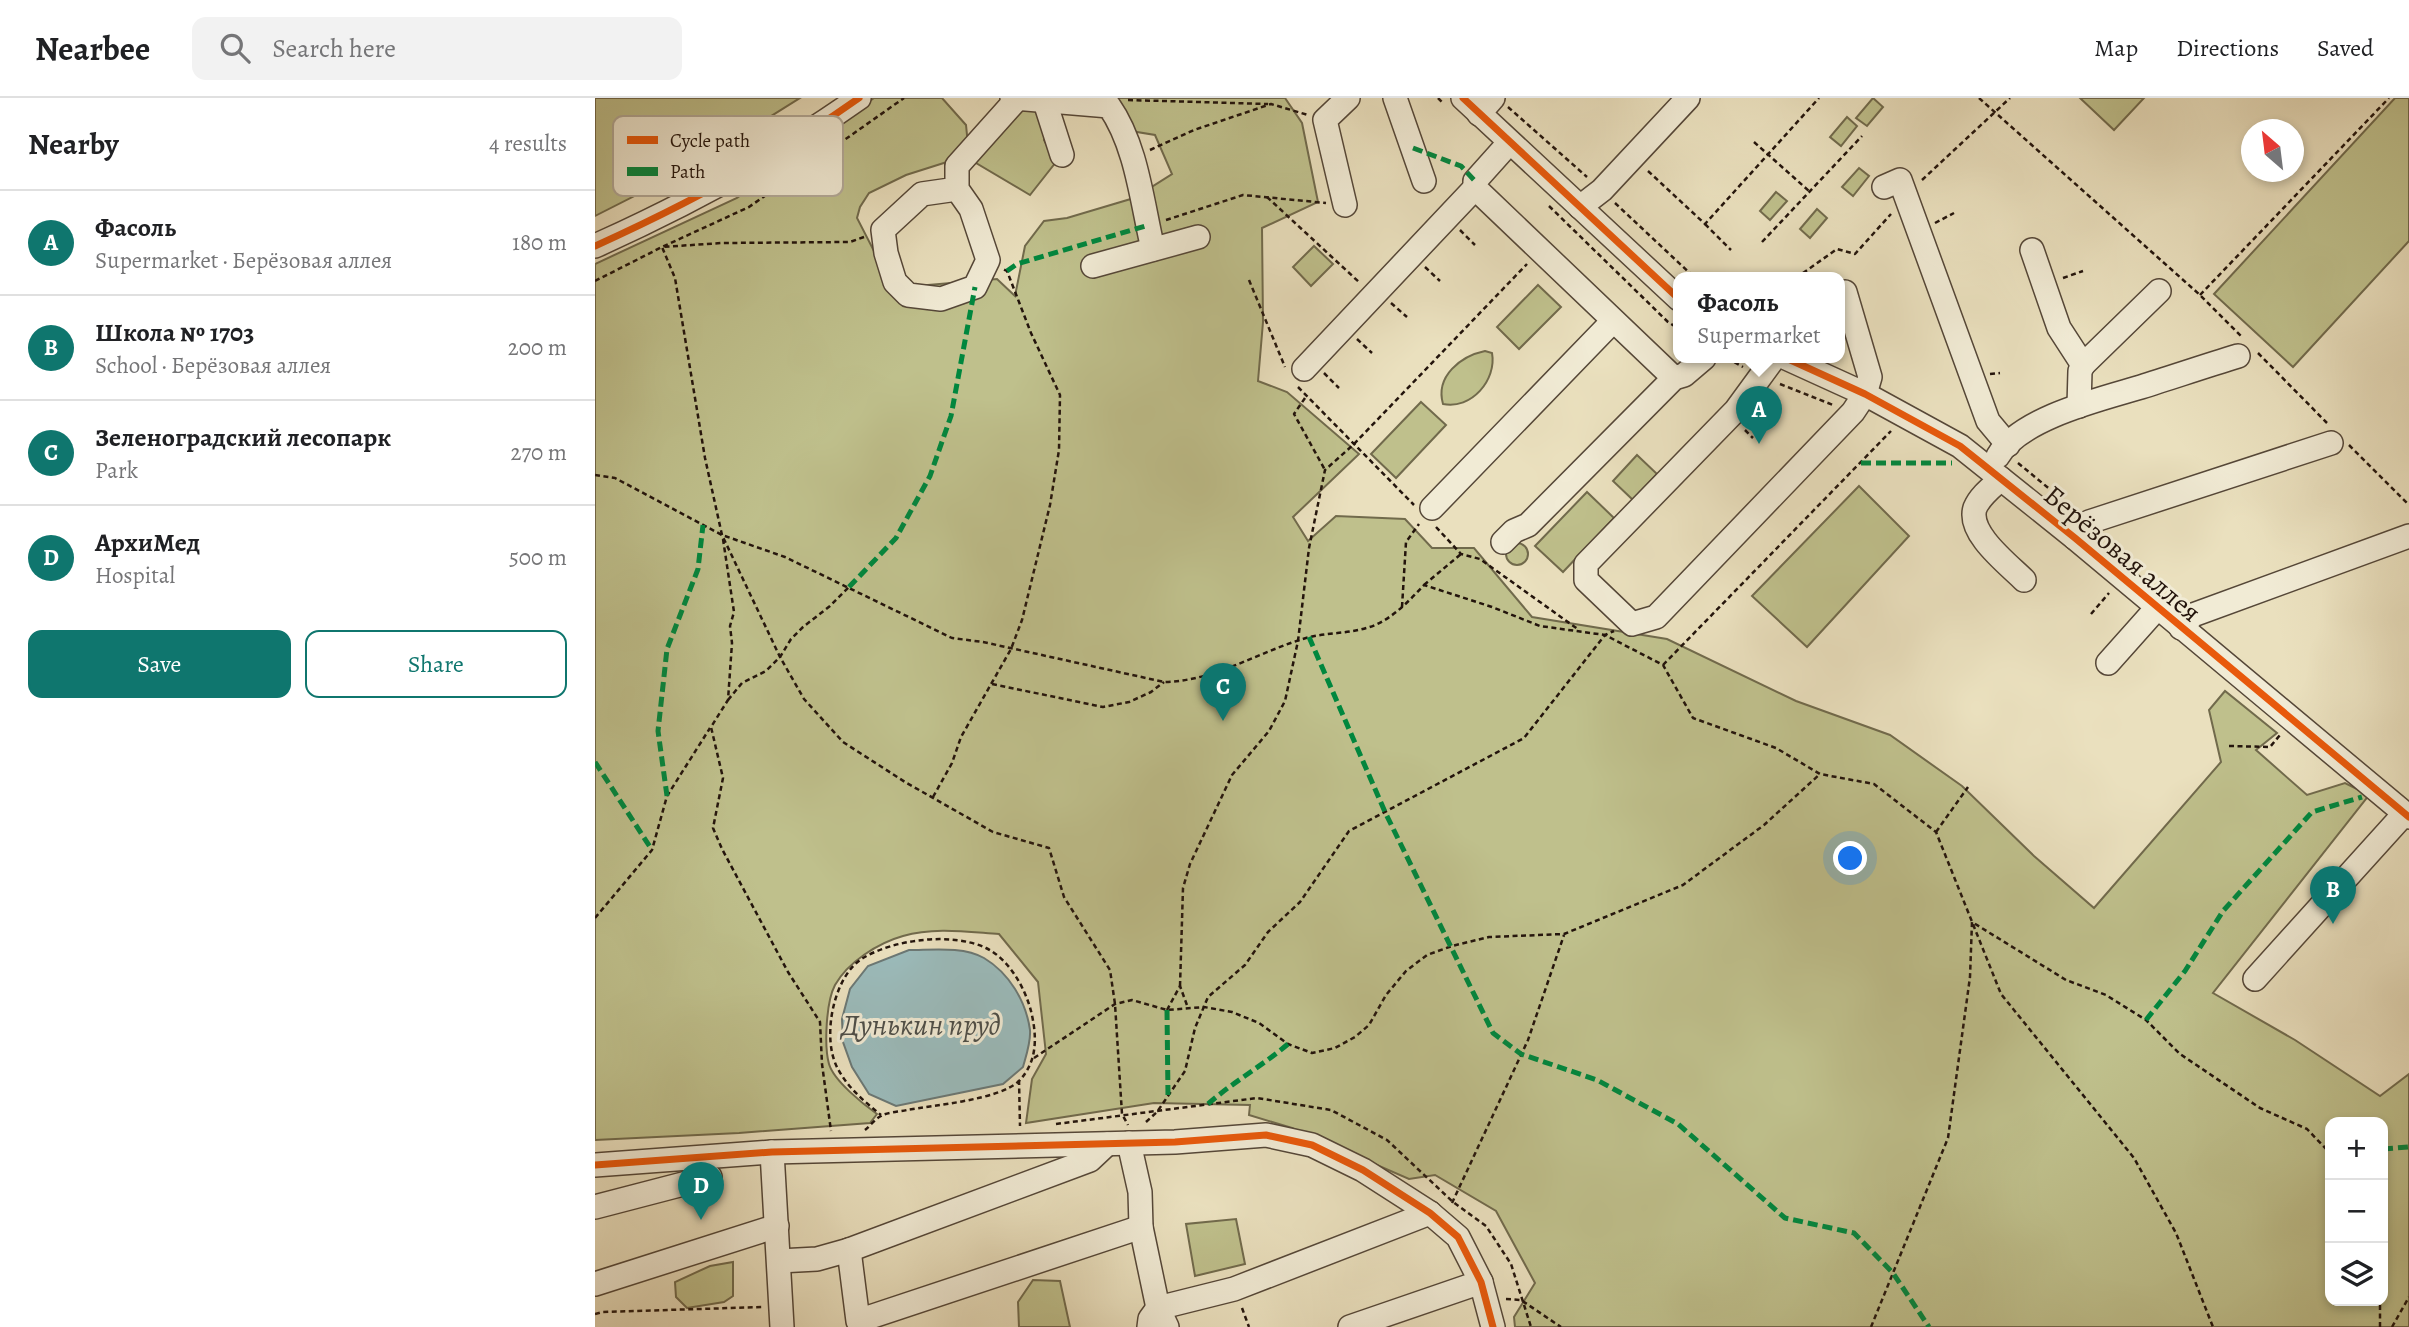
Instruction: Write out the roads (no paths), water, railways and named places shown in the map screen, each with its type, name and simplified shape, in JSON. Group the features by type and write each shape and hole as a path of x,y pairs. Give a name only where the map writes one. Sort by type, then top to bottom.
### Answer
{"street":[{"path":"834,116 859,98"},
{"path":"1345,205 1325,120 1348,98"},
{"path":"1395,98 1424,181"},
{"path":"1580,207 1602,190 1688,98"},
{"path":"957,189 922,194 883,230 886,253 895,282 908,295 941,299 975,286 988,260 971,209 957,189 957,166 1014,99 1109,106 1120,121 1149,225 1153,250"},
{"path":"1045,102 1062,155"},
{"path":"1454,102 1486,106 1509,143 1673,294"},
{"path":"1304,369 1475,188 1475,180 1509,143"},
{"path":"1884,187 1900,180 1988,421 2008,445"},
{"path":"1475,188 1674,378"},
{"path":"595,246 696,196"},
{"path":"1093,267 1198,237"},
{"path":"2032,250 2059,328 2083,365"},
{"path":"2079,407 2080,371 2083,365 2159,291"},
{"path":"1768,368 1731,416 1586,564 1586,580 1632,624 1656,617 1859,403 1870,377 1845,292"},
{"path":"1429,512 1613,321"},
{"path":"2024,580 1984,540 1974,519 1976,507 1996,475 2002,449 2030,428 2059,413 2247,350"},
{"path":"1494,549 1514,531 1528,526 1674,378 1684,375 1698,363"},
{"name":"Берёзовая аллея","path":"1794,363 1859,403 1959,446 2075,538 2407,815"},
{"path":"2075,538 2089,522 2336,437"},
{"path":"2181,628 2193,615 2409,536"},
{"path":"2108,663 2157,608"},
{"path":"2255,979 2407,815"},
{"path":"595,1165 772,1152 1266,1135 1312,1145 1363,1170 1430,1213 1458,1237 1483,1289 1493,1327"},
{"path":"1123,1141 1140,1192 1141,1227 1158,1321 1430,1213"},
{"path":"779,1261 817,1259 849,1250 1090,1160 1123,1141"},
{"path":"772,1152 781,1317"},
{"path":"595,1207 710,1177"},
{"path":"595,1284 777,1226"},
{"path":"849,1250 858,1324 1141,1227"},
{"path":"1350,1327 1483,1289"}],"water":[{"name":"Дунькин пруд","path":"909,950 947,950 976,954 993,964 1015,989 1028,1019 1030,1039 1023,1067 1003,1084 896,1106 869,1094 852,1067 843,1042 842,1019 850,989 868,966"}],"place":[{"name":"Фасоль","path":"1759,444"},
{"name":"Зеленоградский лесопарк","path":"1223,721"},
{"name":"Школа № 1703","path":"2333,924"},
{"name":"АрхиМед","path":"701,1220"}]}
